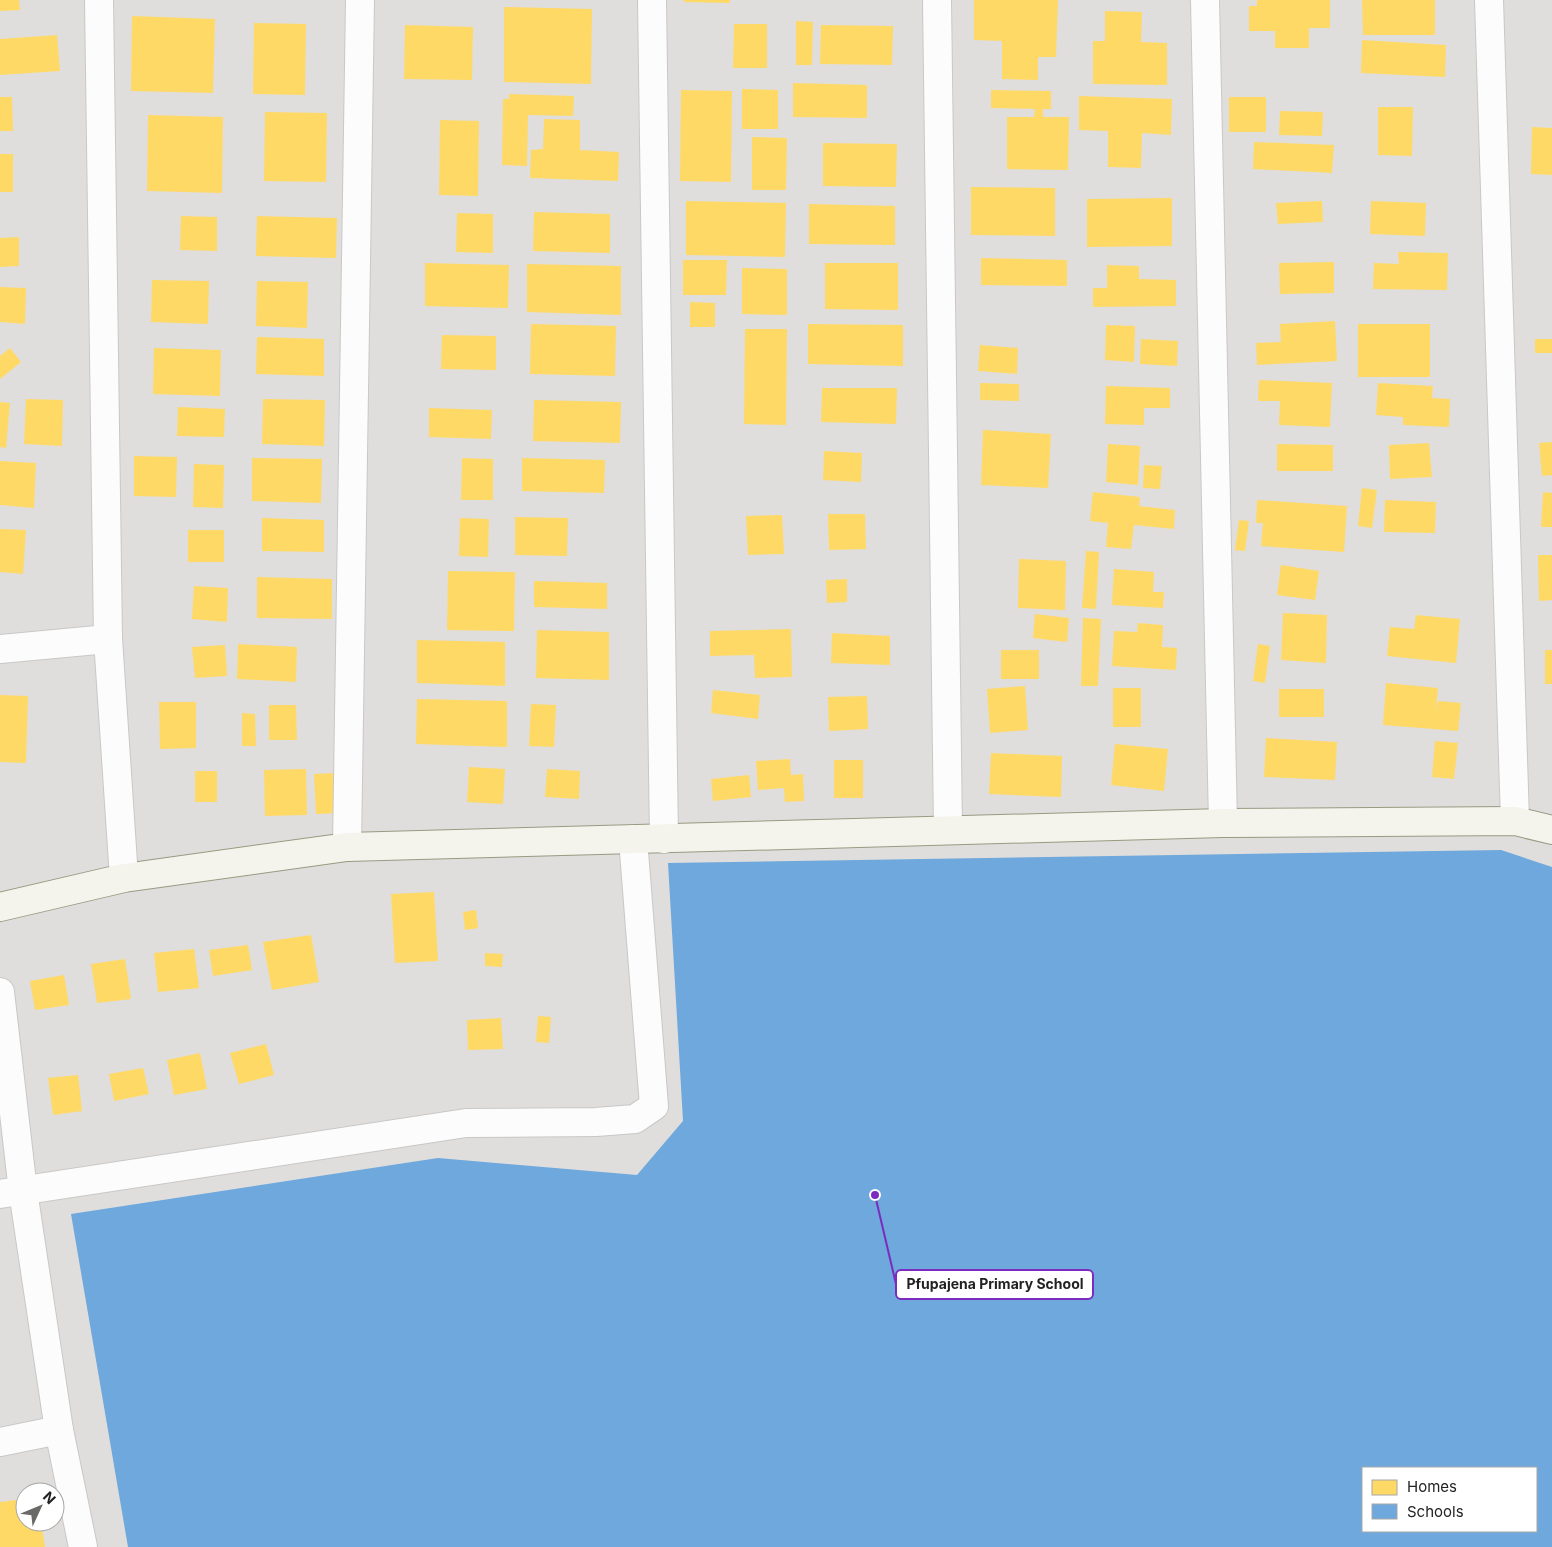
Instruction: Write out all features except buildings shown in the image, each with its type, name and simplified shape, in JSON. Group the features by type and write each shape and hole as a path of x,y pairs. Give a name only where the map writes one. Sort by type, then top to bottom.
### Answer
{"street":[{"path":"99,0 108,639 124,878"},
{"path":"347,847 360,0"},
{"path":"652,0 664,838"},
{"path":"937,0 948,830"},
{"path":"1206,0 1223,823"},
{"path":"1489,0 1515,820"},
{"path":"0,649 108,639"},
{"path":"0,907 124,878 347,847 1223,823 1515,820 1552,830"},
{"path":"12,1192 466,1123 596,1122 635,1119 654,1106 633,839"},
{"path":"0,992 12,1192 83,1547"},
{"path":"0,1442 59,1430"}],"shaded area":[{"path":"0,0 1552,0 1552,1547 0,1547"}],"place":[{"name":"Pfupajena Primary School","path":"875,1195"}]}
